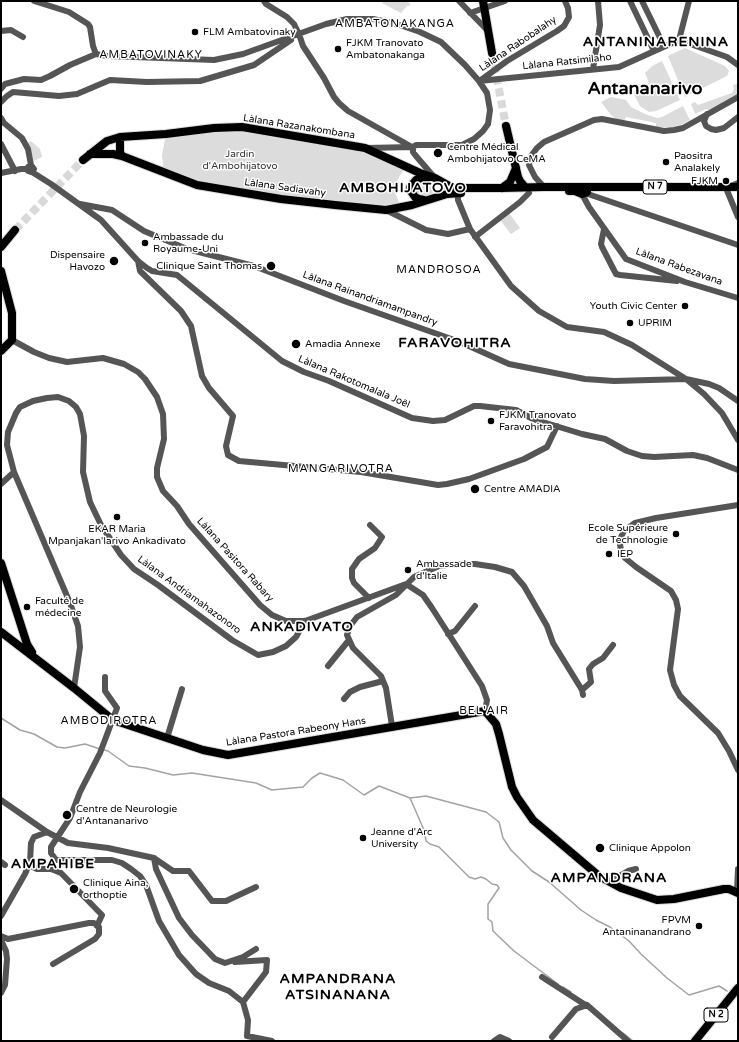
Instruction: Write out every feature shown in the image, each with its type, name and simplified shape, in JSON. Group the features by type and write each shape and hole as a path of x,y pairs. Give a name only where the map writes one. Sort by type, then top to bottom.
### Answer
{"main road":[{"path":"484,4 492,53"},
{"path":"506,126 520,181 527,190"},
{"name":"Làlana Razanakombana","path":"83,160 107,141 120,137 166,134 214,128 242,127 365,148 420,173 435,178 455,190"},
{"path":"120,137 120,152 122,156"},
{"path":"111,140 115,146 113,154"},
{"name":"Làlana Sadiavahy","path":"90,154 113,154 122,156 197,185 281,199 386,210 410,206 455,190 527,190"},
{"path":"502,188 510,182 516,167"},
{"path":"425,200 418,200 410,190 410,187 416,180 421,178 435,178"},
{"name":"N 7","path":"527,190 544,187 570,187 584,192 738,187"},
{"path":"455,190 502,188 584,192"},
{"path":"1,247 4,240 15,230"},
{"path":"1,271 12,313 12,340 1,351"},
{"path":"1,563 24,636 30,650 42,663"},
{"path":"1,632 15,645"},
{"path":"15,645 24,636"},
{"path":"1,638 15,645 42,663 113,720"},
{"path":"485,711 496,724 512,787 517,797 533,820 585,865 609,882 646,897 665,900 724,889 729,889 738,893"},
{"name":"Làlana Pastora Rabeony Hans","path":"113,720 203,750 228,755 485,711"},
{"name":"N 2","path":"695,1041 738,988"}],"street":[{"path":"34,1 69,12 88,24 96,54"},
{"path":"264,1 266,4 287,17 294,24 303,46 339,103 348,111 413,147"},
{"path":"459,1 488,31"},
{"path":"470,13 484,4 505,1"},
{"name":"Làlana Rabobalahy","path":"480,81 506,61 564,26 569,17 568,8 565,1"},
{"path":"593,68 600,25 598,1"},
{"path":"630,1 654,51"},
{"path":"642,1 664,46"},
{"path":"689,1 679,40 721,54 733,60 738,65"},
{"path":"1,89 5,84 24,79 41,80 96,54 107,56 214,60 243,54 326,24 347,19 373,19 398,24 441,42 480,81 487,93 490,110 488,124 474,139 462,145 416,145 413,147 365,148"},
{"path":"1,32 11,30 23,37"},
{"path":"1,102 14,92 58,96 77,94 110,80 146,82 200,81 254,65 299,34"},
{"name":"Làlana Ratsimilaho","path":"480,81 593,68 618,67 679,40"},
{"path":"544,187 535,177 529,164 531,156 544,142 594,120 602,119 664,131 683,128 738,96"},
{"path":"707,114 704,120 706,126 716,130 724,128 738,117"},
{"path":"1,118 4,123 22,138 28,148 31,168 1,173"},
{"path":"1,144 15,171"},
{"path":"413,147 413,152 435,178"},
{"name":"Làlana Rakotomalala Joël","path":"31,168 41,173 51,184 101,220 138,261 152,271 177,275 288,365 329,381 412,418 432,421 445,420 474,406 516,410 533,419 582,434 605,439 627,451 642,456 654,457 693,455 707,458 738,470"},
{"path":"738,183 726,188 738,216"},
{"path":"455,190 470,229 475,237 511,286 539,311 567,328 604,332 625,342 686,379 704,394 722,413 738,440"},
{"path":"475,237 520,202 527,190"},
{"path":"584,192 738,245"},
{"name":"Làlana Rabezavana","path":"584,192 589,207 626,259 685,282 738,298"},
{"name":"Làlana Rainandriamampandry","path":"79,204 112,210 144,231 187,249 254,266 460,342 509,364 585,379 614,381 686,379"},
{"path":"101,220 98,215 100,211 105,208"},
{"path":"386,210 426,230 448,234 470,229"},
{"path":"604,229 602,247 616,274 685,282"},
{"path":"138,261 140,271 181,311 192,326 202,376 209,388 233,416 226,446 228,455 239,461 361,472 438,485 469,479 524,459 547,447 558,426"},
{"name":"Làlana Pasitora Rabary","path":"12,340 23,347 49,358 67,362 104,358 124,364 138,372 146,379 158,397 163,414 164,439 157,468 157,477 163,491 260,605 272,615 286,620 305,620 406,584"},
{"path":"686,379 709,384 719,388 738,401"},
{"name":"Làlana Andriamahazonoro","path":"14,472 7,445 8,432 20,407 33,401 47,398 58,398 69,401 76,407 80,414 84,436 83,472 90,502 101,525 121,555 134,569 232,640 258,655 273,652 286,646 296,637 305,620"},
{"path":"1,484 14,472 70,603 78,626 80,640 74,688"},
{"path":"738,505 656,518 635,523 624,532 621,537 620,544 621,551 625,558 671,591 676,600 678,610 670,670 674,685 680,696 718,733 738,770"},
{"path":"369,598 354,583 352,578 352,569 359,559 375,548 382,537 370,525"},
{"path":"392,726 386,688 381,676 353,648 347,635 350,626 357,617 396,595 414,576 439,566 475,564 495,567 512,572 524,586 547,626 553,643 583,692 591,682 589,669 593,664 603,658 613,645"},
{"path":"406,584 423,595 482,686 487,700 485,711"},
{"path":"448,634 455,631 475,606"},
{"path":"328,666 349,640"},
{"path":"105,677 105,691 117,708 100,753 80,792 70,818 56,837 51,847 51,853 56,860 112,860 126,866 140,876 146,885 159,921 179,955 196,974 209,983 229,991 243,1002 248,1020 245,1039 272,1041"},
{"path":"344,699 350,692 360,687 383,681"},
{"path":"167,738 182,689"},
{"path":"2,801 47,832 68,843 108,848 154,858 173,871 189,871 212,901 226,901 256,887"},
{"path":"1,916 29,865 31,843 34,837 47,832"},
{"path":"154,858 156,869 178,918 215,959 226,963 267,960 266,972 243,1002"},
{"path":"29,865 37,869 51,869 61,873 102,915 97,926"},
{"path":"609,882 628,871 636,869"},
{"path":"738,869 738,893"},
{"path":"1,993 5,985 7,959 6,951 1,941 89,922 94,923 99,927 99,934 95,938 53,964"},
{"path":"226,963 243,957 256,949"},
{"path":"542,977 584,1004 588,1005 628,1041"},
{"path":"552,1037 576,1009 588,1005"},
{"path":"494,1041 500,1037 509,1041"}],"green space":[{"path":"384,1 407,1 411,5 407,6 401,13 382,3"},
{"path":"685,48 725,66 729,71 727,76 685,97 668,56"},
{"path":"662,61 680,100 656,111 649,112 640,106 633,92 649,83 645,73 652,66"},
{"path":"737,84 737,96 709,110 706,109 695,114 691,104 695,102 698,105 732,93 734,89 733,85"},
{"path":"611,97 626,100 631,107 657,118 683,106 690,120 672,127 656,127 656,123 626,117 624,121 617,120 601,102"},
{"name":"Jardin d'Ambohijatovo","path":"242,127 365,148 404,169 395,184 394,190 399,202 386,210 236,192 164,172 162,155 166,134"},
{"path":"31,141 40,149 42,157 34,161 28,143"},
{"path":"424,182 431,184 433,193 427,197 419,197 413,188 418,183"},
{"path":"509,213 520,228 511,234 500,220"}],"waterway":[{"path":"1,718 20,730 34,734 57,747 65,748 85,744 100,749"},
{"path":"104,750 108,751 129,766 145,768 173,775 192,773 256,783 272,790 303,787 312,778 320,773 343,780 364,795 379,786 410,798 426,796 486,812 499,822 503,838 511,850 532,871 549,882 581,910 610,927 629,941 667,978 689,995 719,986 727,991"},
{"path":"410,798 424,830 426,841 439,847 469,877 475,879 481,877 492,884 497,885 499,888 488,904 488,919 492,922 493,931 514,951 558,984"},
{"path":"563,987 571,992"},
{"path":"623,1033 633,1041"}],"tunnel":[{"path":"492,53 506,126"},
{"path":"15,230 83,160"}],"place":[{"name":"FLM Ambatovinaky","path":"195,32"},
{"name":"FJKM Tranovato Ambatonakanga","path":"338,49"},
{"name":"Centre Médical Ambohijatovo CeMA","path":"438,153"},
{"name":"Paositra Analakely","path":"666,162"},
{"name":"FJKM","path":"726,181"},
{"name":"Ambassade du Royaume-Uni","path":"145,243"},
{"name":"Dispensaire Havozo","path":"114,261"},
{"name":"Clinique Saint Thomas","path":"271,266"},
{"name":"Youth Civic Center","path":"685,306"},
{"name":"UPRIM","path":"630,323"},
{"name":"Amadia Annexe","path":"296,344"},
{"name":"FJKM Tranovato Faravohitra","path":"491,421"},
{"name":"Centre AMADIA","path":"475,489"},
{"name":"EKAR Maria Mpanjakan'Iarivo Ankadivato","path":"117,517"},
{"name":"Ecole Supérieure de Technologie","path":"676,534"},
{"name":"IEP","path":"609,554"},
{"name":"Ambassade d'Italie","path":"408,570"},
{"name":"Faculté de médecine","path":"27,607"},
{"name":"Centre de Neurologie d'Antananarivo","path":"67,815"},
{"name":"Jeanne d'Arc University","path":"363,838"},
{"name":"Clinique Appolon","path":"600,848"},
{"name":"Clinique Aina, orthoptie","path":"74,889"},
{"name":"FPVM Antaninanandrano","path":"699,926"}],"district":[{"name":"AMBATONAKANGA","path":"395,24"},
{"name":"ANTANINARENINA","path":"656,42"},
{"name":"AMBATOVINAKY","path":"151,55"},
{"name":"Antananarivo","path":"645,89"},
{"name":"AMBOHIJATOVO","path":"403,188"},
{"name":"MANDROSOA","path":"439,270"},
{"name":"FARAVOHITRA","path":"455,343"},
{"name":"MANGARIVOTRA","path":"341,469"},
{"name":"ANKADIVATO","path":"302,627"},
{"name":"BEL'AIR","path":"484,711"},
{"name":"AMBODIROTRA","path":"109,721"},
{"name":"AMPAHIBE","path":"53,864"},
{"name":"AMPANDRANA","path":"609,878"},
{"name":"AMPANDRANA ATSINANANA","path":"338,988"}]}
